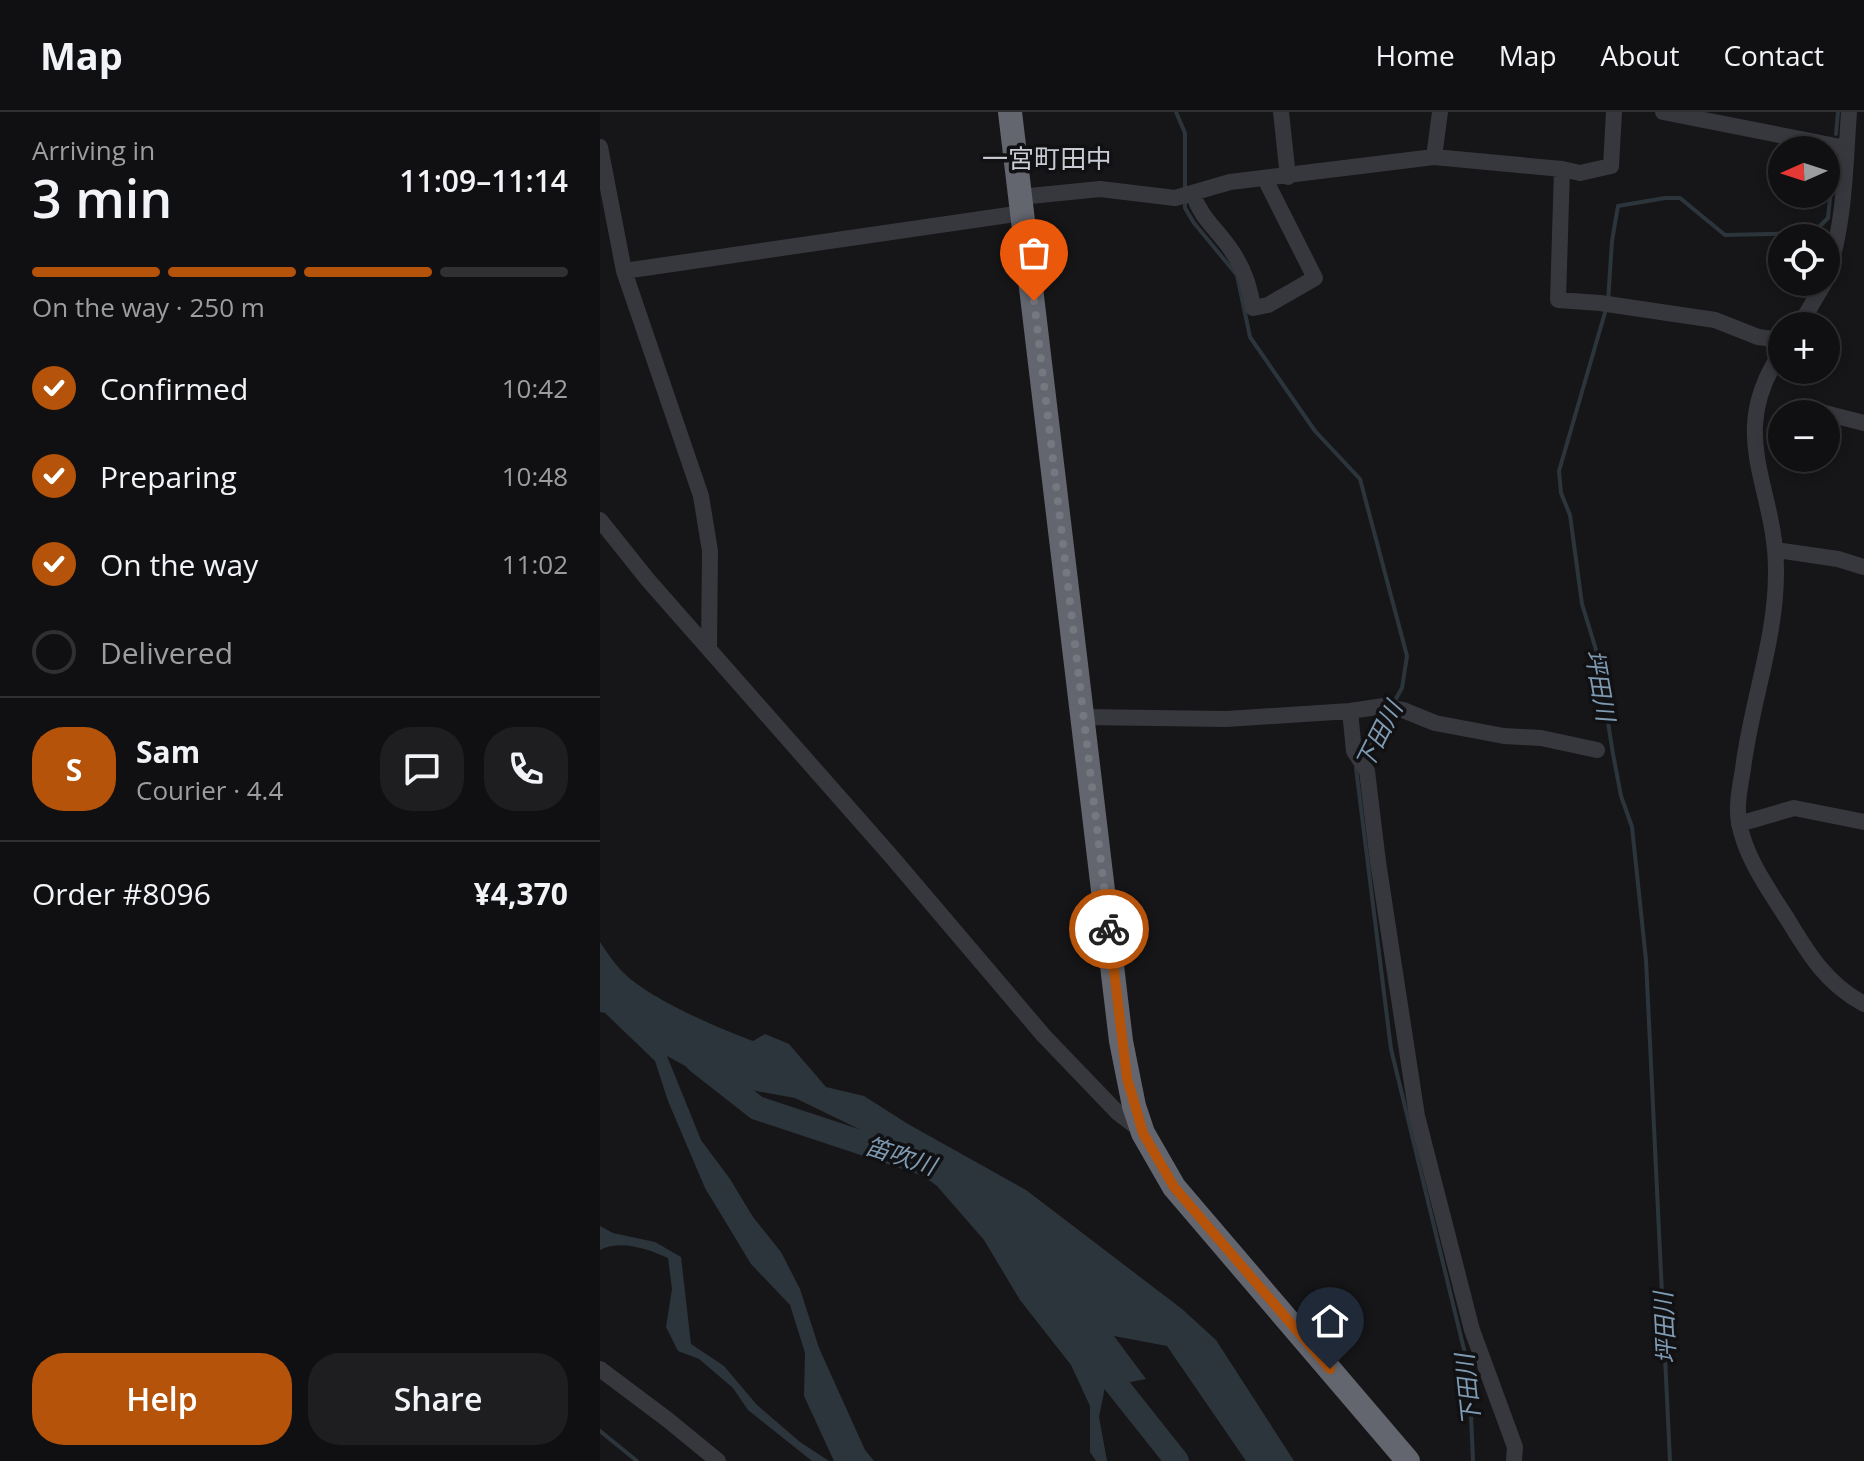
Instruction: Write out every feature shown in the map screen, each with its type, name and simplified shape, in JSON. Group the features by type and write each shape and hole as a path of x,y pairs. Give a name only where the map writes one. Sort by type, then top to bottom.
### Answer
{"highway":[{"path":"1010,112 1121,1041 1134,1106 1143,1133 1174,1187 1408,1461"}],"street":[{"path":"1281,112 1288,177"},
{"path":"1434,157 1440,112"},
{"path":"624,271 1100,189 1175,198 1230,182 1434,157 1580,173 1611,166 1614,112"},
{"path":"1663,112 1846,148"},
{"path":"1839,224 1849,112"},
{"path":"600,147 624,271 701,496 710,551 709,649"},
{"path":"1562,169 1558,300 1715,320 1768,338"},
{"path":"1193,194 1199,212 1229,246 1242,267 1253,308 1268,305 1315,278 1265,179"},
{"path":"1768,372 1755,408 1754,441 1776,550 1776,595 1745,751 1738,806 1739,824 1757,869 1811,959 1825,977 1864,1004"},
{"path":"1840,417 1864,423"},
{"path":"600,520 1044,1036 1118,1113 1143,1133"},
{"path":"1776,550 1838,559 1864,567"},
{"path":"1084,717 1226,719 1392,708 1435,723 1504,736 1541,738 1597,750"},
{"path":"1350,711 1354,751 1367,771 1382,892 1417,1116 1472,1330 1515,1447 1514,1461"},
{"path":"1739,824 1794,808 1864,822"},
{"path":"600,1369 718,1461"}],"water":[{"path":"600,942 616,965 645,990 753,1041 765,1034 789,1044 826,1087 864,1096 1026,1190 1182,1309 1216,1340 1294,1461 1246,1461 1167,1346 1114,1336 1146,1379 1105,1387 1099,1417 1107,1461 1096,1461 1090,1452 1090,1406 1071,1365 1020,1300 984,1240 937,1186 861,1130 795,1098 756,1091 700,1074 667,1056 701,1140 753,1217 781,1252 800,1289 819,1348 865,1450 874,1461 834,1461 804,1396 805,1353 790,1305 751,1264 705,1188 668,1101 655,1061 605,1013 600,1012"},
{"path":"600,1226 613,1233 655,1242 681,1257 691,1344 724,1366 757,1405 800,1442 829,1461 812,1461 748,1410 733,1388 699,1359 678,1351 666,1327 672,1289 668,1258 625,1245 600,1250"}],"waterway":[{"name":"下田川","path":"1176,112 1185,133 1185,192"},
{"name":"坪田川","path":"1836,134 1838,112"},
{"name":"坪田川","path":"1608,301 1618,206 1680,198 1725,235 1813,233 1828,218 1829,208"},
{"name":"下田川","path":"1185,201 1185,208 1194,223 1237,275 1250,337 1315,431 1360,479 1407,656 1402,688 1394,702"},
{"name":"坪田川","path":"1606,309 1559,471 1561,493 1570,515 1582,604 1597,653 1621,796 1632,827 1646,960 1670,1461"},
{"name":"下田川","path":"1362,757 1388,713"},
{"name":"下田川","path":"1358,765 1391,1049 1469,1370 1473,1461"},
{"name":"笛吹川","path":"697,1061 757,1108 923,1163"},
{"name":"笛吹川","path":"1096,1359 1177,1461"},
{"path":"600,1431 637,1461"}],"way so far":[{"path":"1034,301 1109,929"}],"district":[{"name":"一宮町田中","path":"1047,158"}],"route":[{"path":"1109,929 1127,1078 1143,1133 1174,1187 1330,1369"}]}
